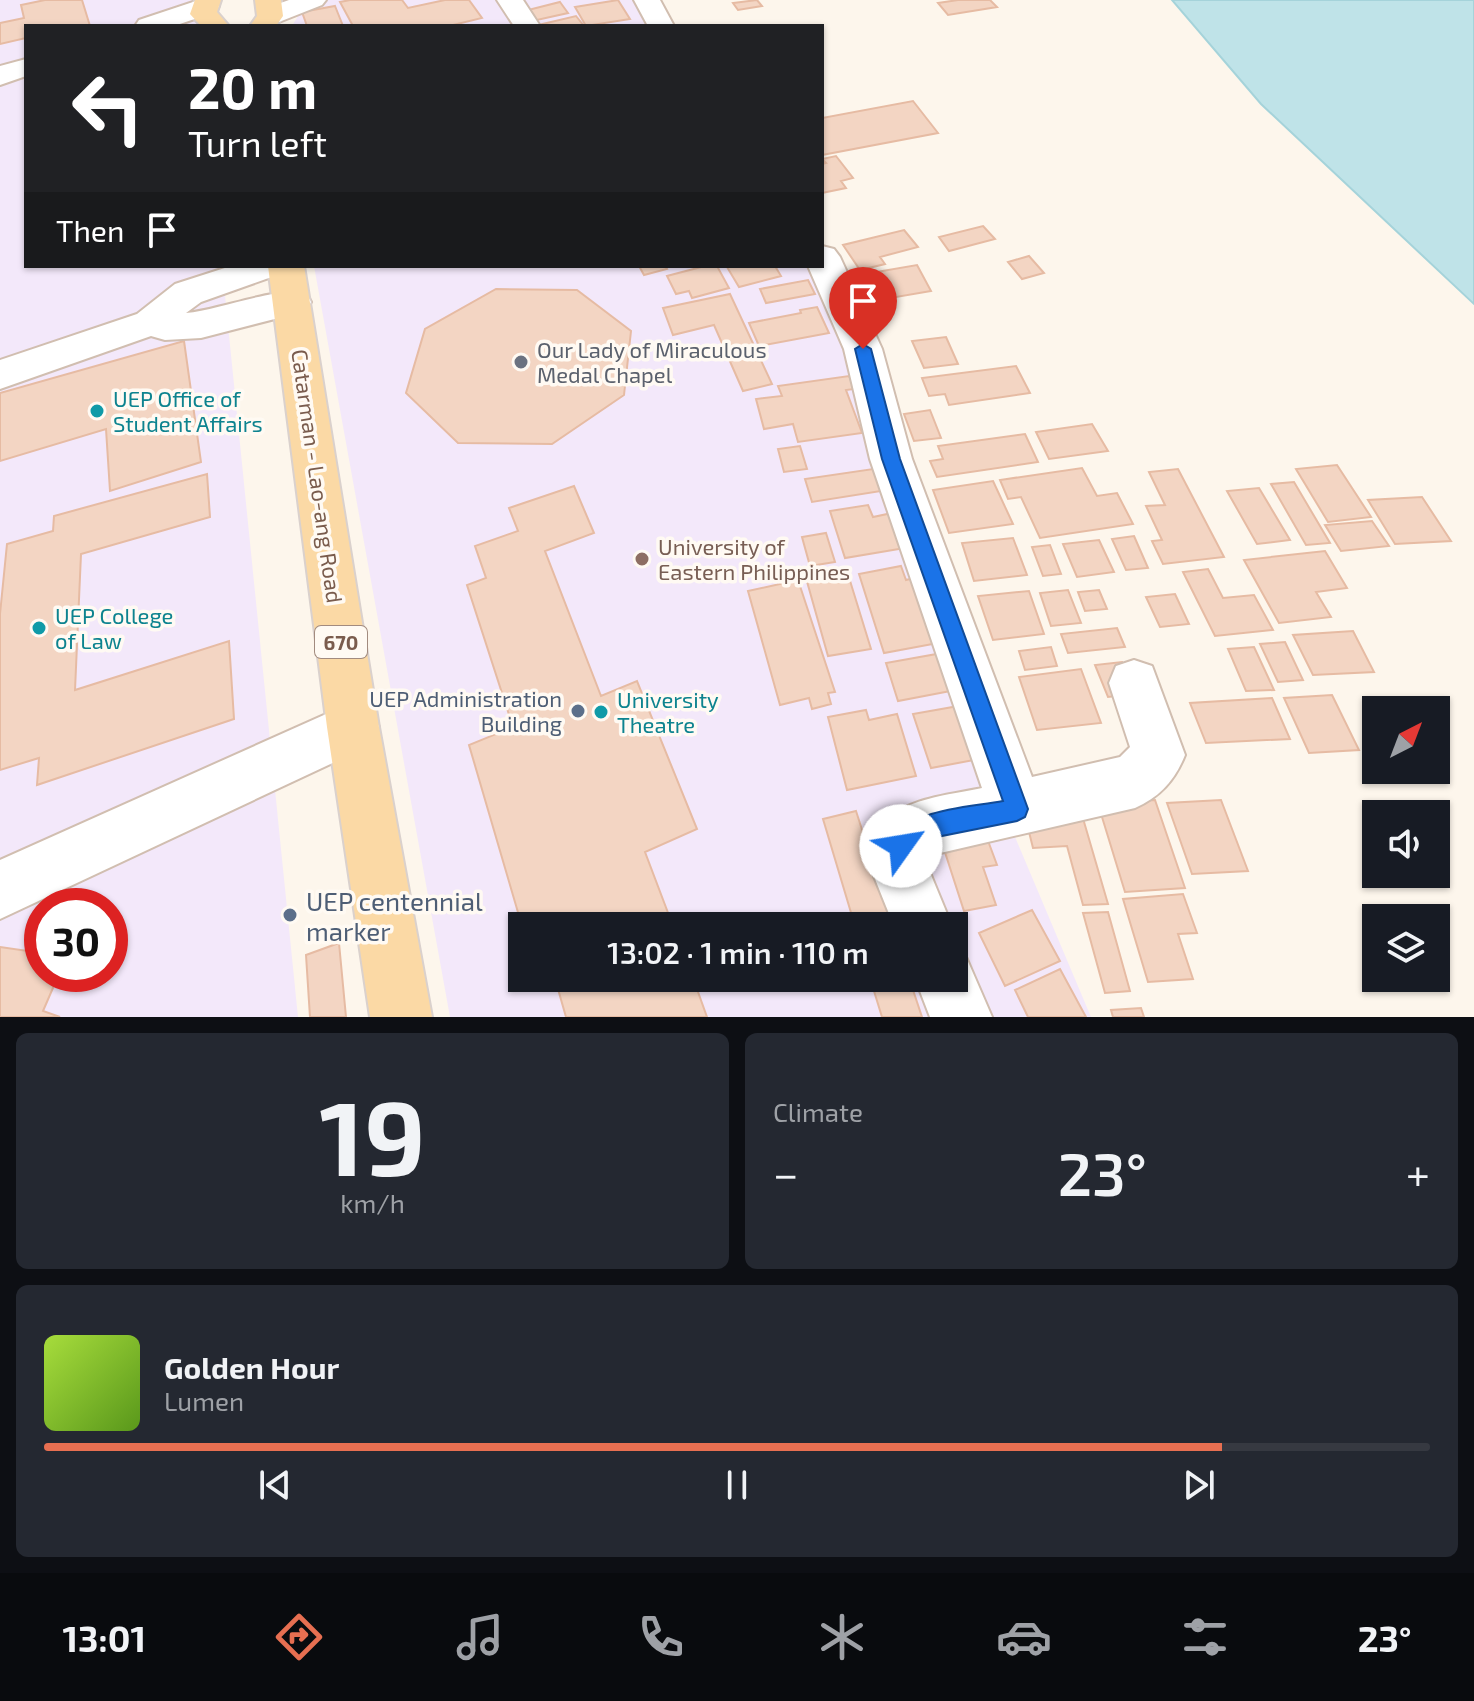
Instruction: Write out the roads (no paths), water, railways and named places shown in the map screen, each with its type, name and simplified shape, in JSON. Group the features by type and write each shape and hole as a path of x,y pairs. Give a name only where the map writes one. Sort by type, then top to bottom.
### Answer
{"main road":[{"name":"Catarman - Lao-ang Road","path":"282,278 401,1017"}],"street":[{"path":"267,14 313,0"},
{"path":"510,0 526,24"},
{"path":"647,0 660,24"},
{"path":"160,24 209,16"},
{"path":"0,76 24,68"},
{"path":"0,90 24,83"},
{"path":"824,261 863,349 891,459 1017,809"},
{"path":"0,375 150,323 165,328 189,326 282,278"},
{"path":"917,912 897,864 901,846 922,829 1135,781 1159,755 1134,683"},
{"path":"0,890 353,727"},
{"path":"951,992 961,1017"}],"water":[{"path":"1172,0 1474,0 1474,304 1261,104"}],"place":[{"name":"Our Lady of Miraculous Medal Chapel","path":"521,362"},
{"name":"UEP Office of Student Affairs","path":"97,411"},
{"name":"University of Eastern Philippines","path":"642,559"},
{"name":"UEP College of Law","path":"39,628"},
{"name":"UEP Administration Building","path":"578,711"},
{"name":"University Theatre","path":"601,712"},
{"name":"UEP centennial marker","path":"290,915"}]}
